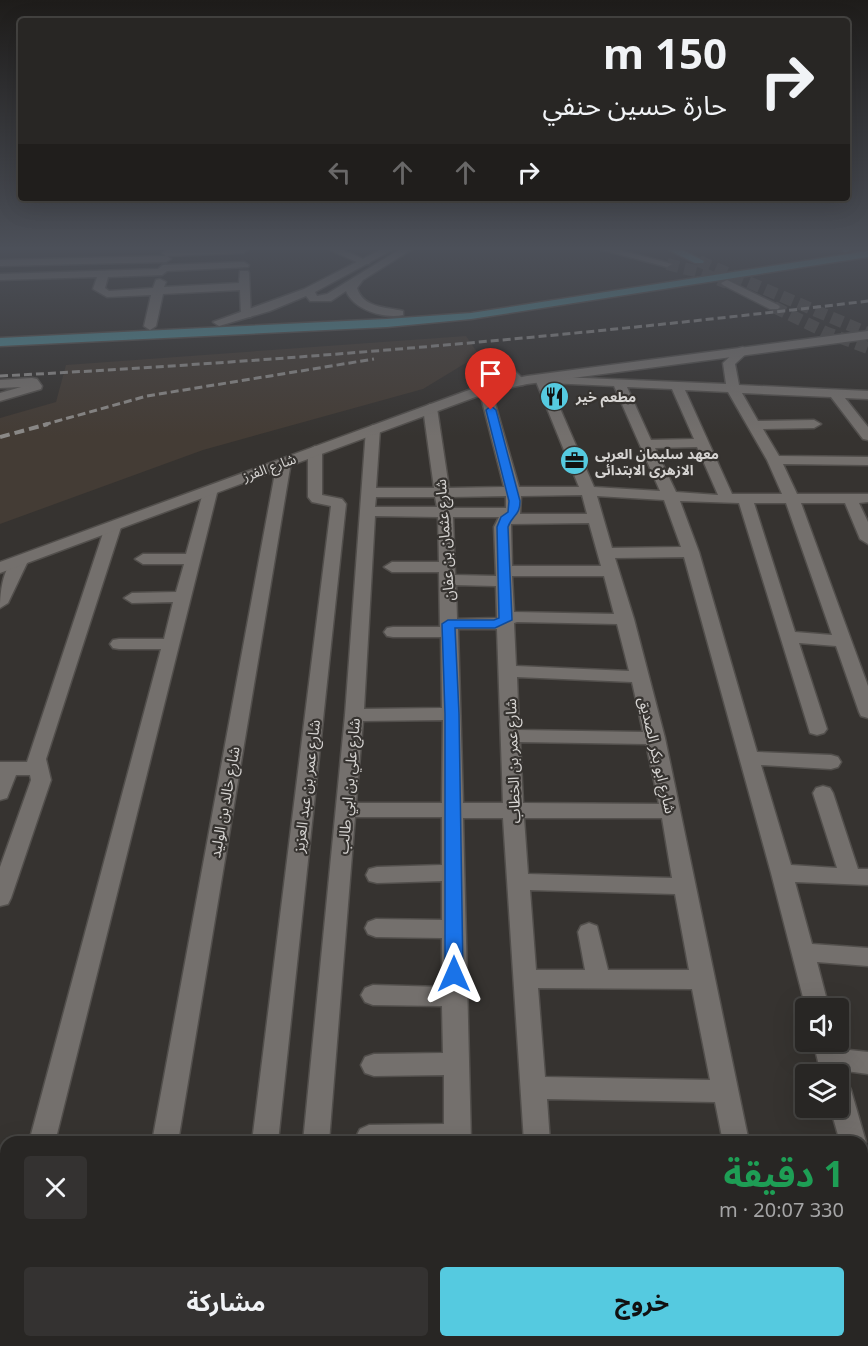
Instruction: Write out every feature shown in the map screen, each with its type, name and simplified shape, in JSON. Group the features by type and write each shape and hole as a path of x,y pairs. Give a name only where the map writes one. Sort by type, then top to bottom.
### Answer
{"main road":[{"path":"0,334 424,311"},
{"path":"0,342 387,323 504,311"}],"street":[{"path":"150,326 154,311"},
{"path":"247,311 247,315"},
{"path":"219,322 258,311"},
{"path":"390,311 399,313"},
{"path":"868,330 743,349 729,363 733,389 756,425 792,499 868,712"},
{"path":"541,379 868,336"},
{"path":"495,358 518,382"},
{"path":"541,379 868,395"},
{"name":"شارع الفرز","path":"0,568 430,408 485,389 541,379"},
{"name":"شارع ابو بكر الصديق","path":"541,379 588,491 626,619 671,811 702,980 735,1136"},
{"path":"0,384 30,382 36,386 0,397"},
{"path":"619,384 671,498 691,552 783,873 814,998"},
{"path":"677,386 727,499"},
{"name":"شارع عمر بن الخطاب","path":"485,389 515,501 502,527 513,810 537,1136"},
{"path":"835,393 868,436"},
{"name":"شارع عثمان بن عفان","path":"430,408 444,502 447,574 452,714 454,997 458,1136"},
{"path":"756,425 814,424"},
{"name":"شارع علي بن ابي طالب","path":"317,1136 347,810 373,429"},
{"path":"647,444 702,443"},
{"name":"شارع عمر بن عبد العزيز","path":"266,1136 339,504 336,501 320,501 315,497 315,450"},
{"path":"774,460 868,460"},
{"name":"شارع خالد بن الوليد","path":"166,1136 284,462"},
{"path":"44,1136 212,489"},
{"path":"367,502 444,502 512,492 588,491 671,498 868,498"},
{"path":"850,498 868,539"},
{"path":"745,499 817,729"},
{"path":"444,502 509,516 595,518"},
{"path":"0,898 41,780 36,759 113,527"},
{"path":"392,567 447,574 505,576 691,552"},
{"path":"143,559 193,559"},
{"path":"0,603 20,561"},
{"path":"132,598 183,597"},
{"path":"393,632 495,624 516,617 626,619"},
{"path":"788,637 842,641"},
{"path":"119,644 171,644"},
{"path":"508,671 640,677"},
{"path":"354,715 452,714"},
{"path":"510,736 655,738"},
{"path":"750,758 831,762"},
{"path":"0,792 5,768 38,768"},
{"path":"783,873 859,877 823,793"},
{"path":"347,810 671,811"},
{"path":"376,875 454,873"},
{"path":"518,882 686,886"},
{"path":"376,928 454,929"},
{"path":"589,932 598,979"},
{"path":"802,952 868,957"},
{"path":"525,979 702,980"},
{"path":"373,995 454,997"},
{"path":"830,1058 868,1063"},
{"path":"374,1065 456,1064"},
{"path":"533,1088 724,1091"},
{"path":"846,1118 851,1136"}],"shaded area":[{"path":"466,336 479,355 423,389 203,450 0,524 0,418 56,402 66,365"}],"tunnel":[{"path":"782,311 825,332 868,348"},
{"path":"816,311 868,333"}],"railway":[{"path":"0,376 326,355 543,336 786,311"},
{"path":"43,425 147,396 374,359"},
{"path":"0,437 48,424"}],"place":[{"name":"مطعم خير","path":"555,396"},
{"name":"معهد سليمان العربى الازهرى الابتدائى","path":"574,461"}],"route":[{"path":"454,974 452,714 448,624 495,624 506,620 502,527 505,519 513,513 515,501 491,410"}]}
